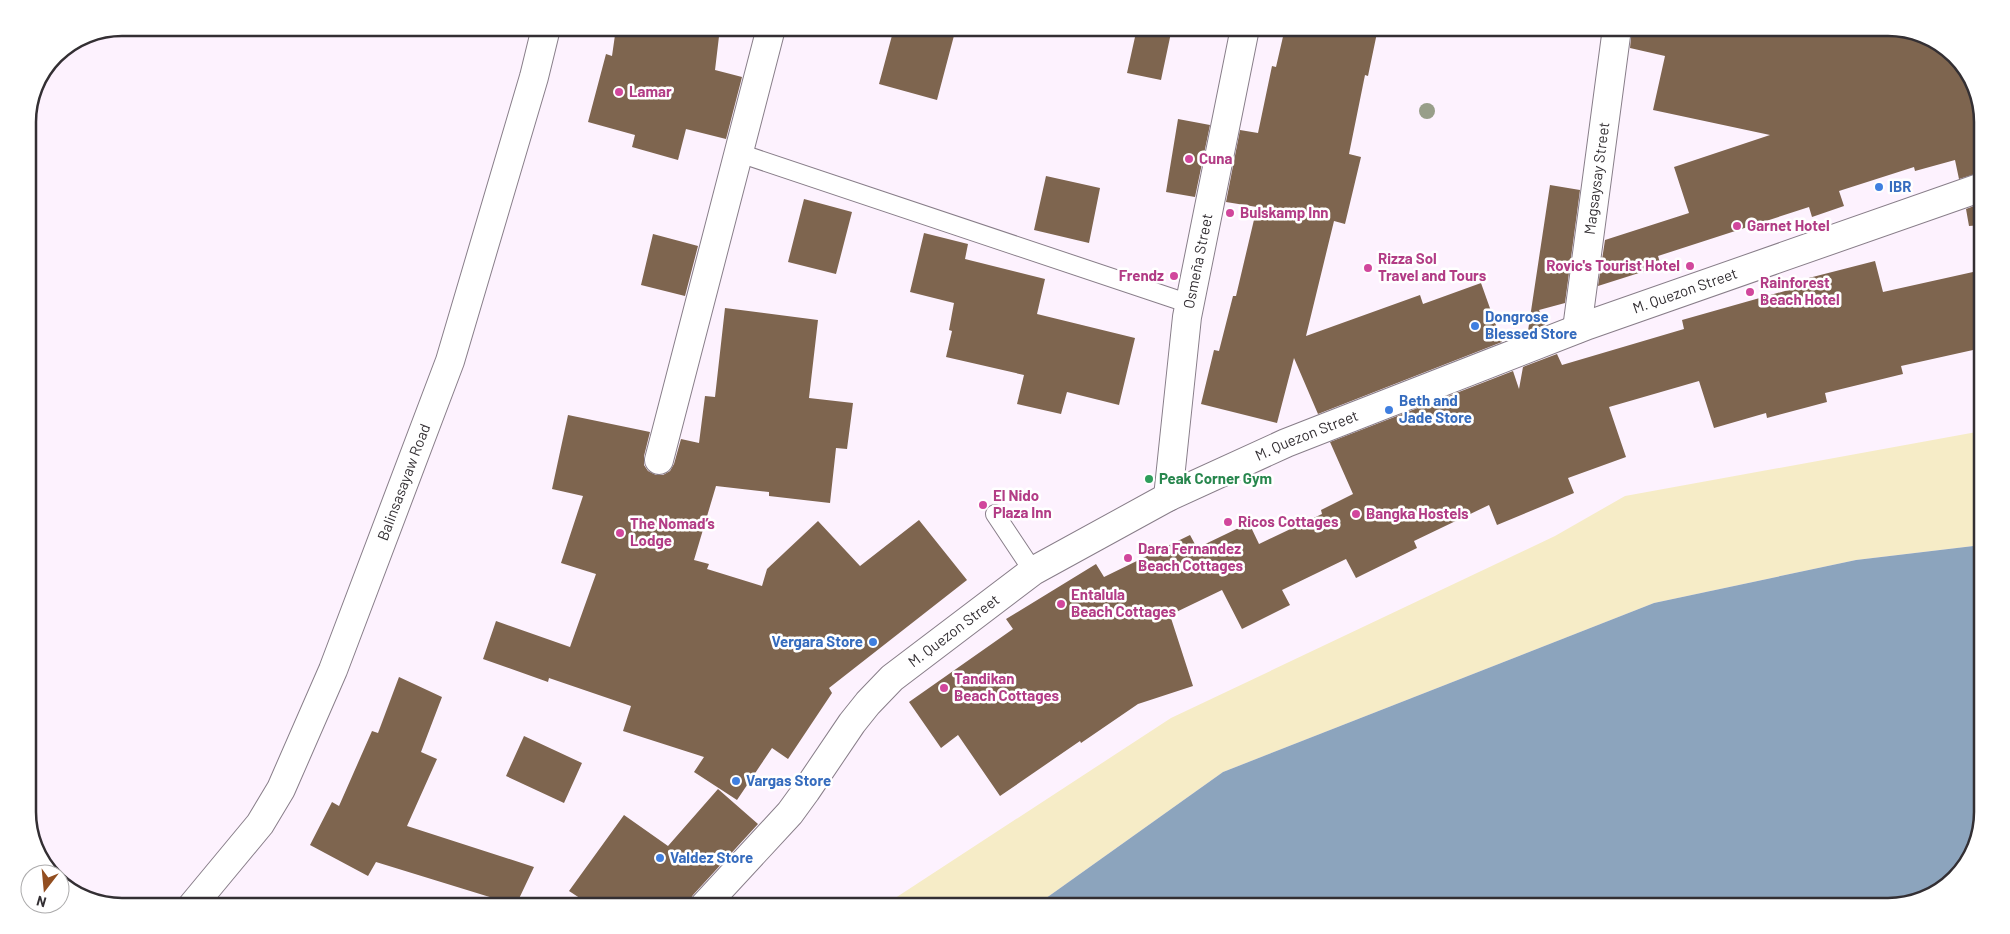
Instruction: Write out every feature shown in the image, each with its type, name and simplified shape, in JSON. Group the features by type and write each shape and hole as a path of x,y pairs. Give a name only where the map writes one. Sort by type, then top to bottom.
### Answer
{"street":[{"name":"Balinsasayaw Road","path":"199,898 260,824 281,789 333,670 450,361 534,77 544,36"},
{"path":"659,460 770,36"},
{"name":"Osmeña Street","path":"1168,497 1187,317 1243,36"},
{"name":"Magsaysay Street","path":"1577,329 1616,36"},
{"name":"M. Quezon Street","path":"711,898 790,812 852,722 880,690 892,678 1033,571 1168,497 1286,443 1577,329 1974,190"}],"lane":[{"path":"739,153 1190,304"},
{"path":"995,514 1033,571"}],"sand":[{"path":"1974,432 1974,546 1856,560 1654,603 1223,772 1046,898 895,898 1171,718 1555,536 1625,496"}],"water":[{"path":"1974,546 1974,812 1972,828 1962,855 1944,876 1926,889 1910,895 1888,898 1046,898 1223,772 1654,603 1856,560"}],"building":[{"path":"615,36 719,36 715,70 742,77 726,139 686,129 678,160 632,147 635,135 588,122 606,54 612,56"},
{"path":"892,36 954,36 937,100 879,84"},
{"path":"1135,36 1170,36 1161,80 1127,73"},
{"path":"1283,36 1376,36 1368,76 1365,75 1349,154 1361,157 1345,224 1334,221 1306,336 1420,295 1423,304 1481,283 1502,342 1318,414 1294,358 1277,423 1201,404 1214,350 1219,351 1233,296 1236,296 1257,207 1226,202 1240,130 1258,133 1272,66 1276,67"},
{"path":"1631,36 1888,36 1921,43 1944,58 1965,84 1974,117 1974,174 1959,179 1955,160 1915,171 1914,167 1839,191 1844,206 1812,217 1809,207 1658,256 1661,266 1598,286 1605,240 1689,213 1674,167 1770,135 1653,110 1665,56 1630,48"},
{"path":"1178,119 1210,125 1195,197 1166,192"},
{"path":"1046,176 1100,188 1089,243 1034,230"},
{"path":"1550,185 1580,190 1565,303 1539,310 1545,325 1528,331"},
{"path":"804,199 852,212 836,274 788,262"},
{"path":"1974,206 1974,226 1969,226 1966,209"},
{"path":"924,233 968,244 965,259 1045,279 1037,314 1135,338 1119,405 1067,392 1061,414 1017,404 1024,375 946,357 952,331 949,330 954,303 910,292"},
{"path":"653,234 698,246 685,296 641,285"},
{"path":"1875,261 1883,292 1974,272 1974,350 1901,366 1903,374 1825,393 1827,402 1767,418 1766,413 1714,428 1699,381 1609,407 1626,457 1568,478 1574,493 1497,525 1489,505 1414,541 1417,548 1356,578 1346,559 1282,590 1290,605 1242,629 1222,590 1170,615 1193,686 1138,704 1000,796 958,735 941,748 909,702 1013,629 1006,619 1096,564 1104,577 1190,535 1197,548 1249,523 1259,544 1322,514 1321,510 1353,494 1330,442 1513,371 1519,389 1523,367 1557,354 1562,365 1684,329 1682,320 1799,287 1797,281"},
{"path":"725,308 818,320 809,398 853,403 847,449 836,448 830,503 769,496 769,492 716,486 694,560 709,564 707,569 762,586 767,569 818,521 860,566 919,520 967,580 829,688 832,693 788,759 772,748 737,800 694,772 704,757 623,731 631,706 549,678 548,682 483,659 496,621 570,647 596,574 561,563 583,496 552,489 568,415 650,432 644,456 644,465 648,471 656,475 663,475 670,471 674,464 681,439 699,443 705,396 715,397"},
{"path":"399,677 442,697 421,752 437,759 407,826 534,867 519,898 493,898 376,862 368,876 310,845 332,802 339,806 372,731 378,733"},
{"path":"524,736 582,763 564,803 506,776"},
{"path":"718,789 758,824 691,898 580,898 569,891 624,815 668,846"}],"place":[{"name":"Lamar","path":"619,92"},
{"name":"Cuna","path":"1189,159"},
{"name":"IBR","path":"1879,187"},
{"name":"Bulskamp Inn","path":"1230,213"},
{"name":"Garnet Hotel","path":"1737,226"},
{"name":"Rovic's Tourist Hotel","path":"1690,266"},
{"name":"Rizza Sol Travel and Tours","path":"1368,268"},
{"name":"Frendz","path":"1174,276"},
{"name":"Rainforest Beach Hotel","path":"1750,292"},
{"name":"Dongrose Blessed Store","path":"1475,326"},
{"name":"Beth and Jade Store","path":"1389,410"},
{"name":"Peak Corner Gym","path":"1149,479"},
{"name":"El Nido Plaza Inn","path":"983,505"},
{"name":"Bangka Hostels","path":"1356,514"},
{"name":"Ricos Cottages","path":"1228,522"},
{"name":"The Nomad’s Lodge","path":"620,533"},
{"name":"Dara Fernandez Beach Cottages","path":"1128,558"},
{"name":"Entalula Beach Cottages","path":"1061,604"},
{"name":"Vergara Store","path":"873,642"},
{"name":"Tandikan Beach Cottages","path":"944,688"},
{"name":"Vargas Store","path":"736,781"},
{"name":"Valdez Store","path":"660,858"}]}
